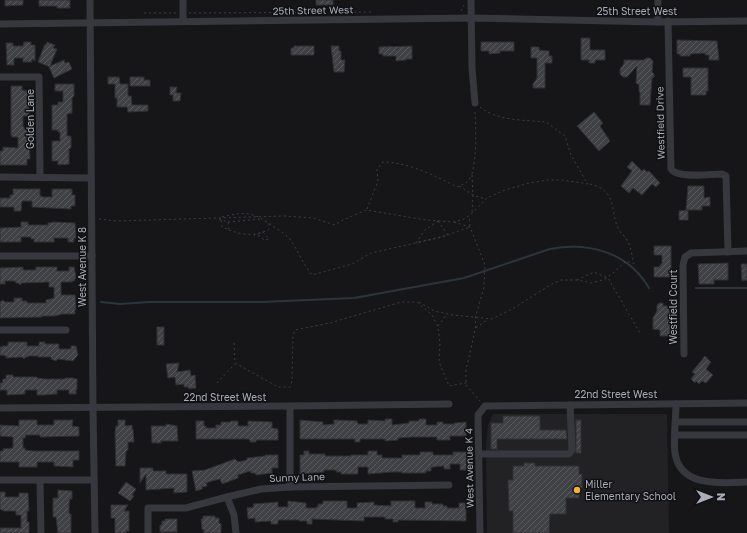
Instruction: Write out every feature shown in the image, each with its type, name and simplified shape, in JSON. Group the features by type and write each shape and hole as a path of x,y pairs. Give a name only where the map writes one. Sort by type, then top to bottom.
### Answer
{"street":[{"name":"West Avenue K 8","path":"90,0 92,408 95,533"},
{"path":"183,0 183,21"},
{"path":"658,0 658,22"},
{"path":"468,1 471,18 475,103"},
{"name":"25th Street West","path":"0,24 471,18 658,22 747,21"},
{"name":"Westfield Drive","path":"668,21 671,169 673,172 680,175 722,174 726,176 728,252"},
{"name":"Golden Lane","path":"0,77 39,77 40,177"},
{"path":"0,177 91,178"},
{"path":"728,252 747,251"},
{"name":"Westfield Court","path":"684,354 683,265 685,257 691,254 728,252"},
{"path":"0,256 92,256"},
{"path":"0,330 66,330"},
{"name":"22nd Street West","path":"0,408 450,404"},
{"path":"676,404 675,454 678,464 687,474 698,480 715,483 747,482"},
{"name":"22nd Street West","path":"485,406 747,404"},
{"path":"479,454 569,454 572,450 570,405"},
{"path":"290,406 290,487"},
{"name":"West Avenue K 4","path":"480,533 478,415 485,406"},
{"path":"676,422 747,422"},
{"path":"676,435 747,436"},
{"path":"0,480 94,480"},
{"path":"40,481 41,533"},
{"name":"Sunny Lane","path":"148,533 148,508 186,508 261,489 290,487 450,485"},
{"path":"227,497 234,516 236,533"}],"path":[{"path":"458,12 463,10 468,1"},
{"path":"144,13 379,12"},
{"path":"459,186 466,183 471,178 475,164 475,103"},
{"path":"475,103 486,112 498,117 546,122 553,126 565,136 571,155 589,184"},
{"path":"367,210 378,181 377,169 383,162 392,162 441,178 457,187 459,186 473,195 486,200"},
{"path":"472,175 472,213"},
{"path":"92,219 117,221 284,216 313,218 335,225 367,210 426,220 454,221 462,220 469,216 486,200 505,190 528,183 548,180 598,186 608,194 613,205 619,231 628,240 634,264 626,260 608,278 592,283 576,280 561,280 514,308 492,319 475,318 434,311 421,302 401,302 330,323 295,330 293,335 292,381 290,386 278,387 235,363"},
{"path":"220,218 236,213 255,214 288,237 305,267 312,275 352,264 371,253 448,235 470,227"},
{"path":"469,216 470,227 485,266 484,287 475,318 476,328 466,370 466,383 475,396 485,406"},
{"path":"220,218 228,222 262,219"},
{"path":"220,218 222,227 229,230 246,235 263,232"},
{"path":"438,221 448,235"},
{"path":"416,243 425,230 438,221"},
{"path":"454,221 470,227"},
{"path":"228,222 229,230"},
{"path":"263,232 268,239 264,240 260,236 254,235 269,229 269,223"},
{"path":"576,280 594,272 608,278 640,332"},
{"path":"417,302 432,315 437,326 440,343 439,362 449,386 466,383"},
{"path":"437,326 447,314"},
{"path":"476,328 488,319"},
{"path":"217,383 235,363 236,353 234,343"}],"shaded area":[{"name":"Miller Elementary School","path":"493,414 667,414 669,533 487,533 486,447 488,425"}],"building":[{"path":"5,0 23,0 23,5 5,6"},
{"path":"39,0 70,0 70,8 39,6"},
{"path":"316,0 333,0 333,5 316,5"},
{"path":"581,38 590,38 590,50 605,50 605,60 595,60 595,63 589,63 589,60 581,60"},
{"path":"677,40 717,41 719,60 709,60 709,55 705,55 705,53 680,56 680,54 677,54"},
{"path":"24,42 31,42 31,45 35,45 35,61 32,59 32,62 23,62 23,58 14,58 14,65 7,65 6,43 13,43 13,46 23,46"},
{"path":"47,42 55,45 53,48 57,49 50,66 64,60 65,63 69,62 72,69 54,78 50,67 38,62"},
{"path":"481,42 514,42 514,51 500,51 500,53 489,54 489,51 481,51"},
{"path":"294,46 314,46 314,55 291,55 291,48 294,48"},
{"path":"331,46 339,46 339,51 341,51 341,60 345,60 344,72 334,72"},
{"path":"412,46 412,59 396,61 396,56 383,56 383,54 379,54 379,47"},
{"path":"531,47 539,47 539,50 549,51 549,56 552,56 552,63 545,63 545,88 533,88 533,84 537,78 537,58 531,58"},
{"path":"646,58 650,58 653,61 652,72 654,77 652,78 650,105 640,105 639,85 636,83 637,66 627,77 623,77 620,74 620,69 624,64 624,60 644,60"},
{"path":"683,68 708,68 708,91 706,91 706,95 691,95 691,77 683,77"},
{"path":"108,77 119,77 120,84 128,84 128,96 131,96 132,105 148,105 148,111 128,112 127,107 117,107 117,98 115,98 115,84 108,84"},
{"path":"130,77 144,77 144,80 150,80 150,86 130,86"},
{"path":"55,84 74,84 72,113 67,114 67,136 71,136 69,164 58,165 58,161 52,161 52,141 60,141 60,132 58,132 58,130 52,130 52,105 58,105 58,102 63,102 63,91 55,91"},
{"path":"11,86 22,86 22,90 29,91 29,116 23,116 23,127 29,128 30,159 27,159 27,165 0,165 0,151 3,151 3,147 18,148 18,137 12,137 11,135"},
{"path":"170,87 177,87 176,93 181,93 180,101 173,101 173,95 170,95"},
{"path":"594,112 603,123 600,126 610,141 599,151 577,126"},
{"path":"632,161 642,171 644,169 647,172 649,171 660,183 656,187 652,184 642,195 633,188 629,193 621,186 632,171 627,167"},
{"path":"688,186 704,186 704,198 710,197 710,206 702,206 702,210 686,210"},
{"path":"13,189 40,189 40,196 52,197 52,189 72,189 72,195 75,195 75,206 71,206 71,209 32,207 32,201 22,201 21,211 14,211 14,207 0,207 0,198 10,198 10,195 13,195"},
{"path":"688,210 688,220 679,220 679,211"},
{"path":"21,222 28,222 28,225 48,225 48,223 54,222 75,223 76,238 74,238 74,242 68,242 68,238 54,238 54,242 34,242 34,239 31,239 31,237 21,237 21,242 0,242 0,228 21,227"},
{"path":"654,246 671,246 671,277 654,277 654,267 659,267 662,263 662,255 654,255"},
{"path":"728,263 728,280 714,280 714,284 699,284 698,264"},
{"path":"741,264 747,264 747,280 742,281"},
{"path":"23,267 23,270 36,270 36,267 57,267 57,271 69,271 69,267 74,267 76,277 72,282 61,282 61,295 75,295 75,314 42,317 0,318 0,302 3,300 5,302 14,302 14,298 22,298 22,301 27,301 27,303 46,303 46,300 54,298 54,287 49,287 49,282 22,283 20,285 15,281 5,281 5,284 0,284 0,268"},
{"path":"659,303 663,303 663,306 668,306 669,311 671,311 671,336 660,336 660,330 653,329 653,318"},
{"path":"157,327 164,327 164,345 157,345"},
{"path":"8,342 27,342 27,346 39,346 39,342 45,342 45,344 59,344 59,349 71,349 71,346 76,346 78,355 73,361 58,359 56,361 51,359 51,357 38,356 28,356 24,359 22,357 6,358 6,356 0,355 0,347 8,346"},
{"path":"705,356 711,362 706,369 713,375 706,383 702,381 699,384 696,381 695,383 691,379 695,374 692,372"},
{"path":"179,363 177,372 190,370 191,376 195,375 196,388 189,389 188,387 184,387 184,384 176,385 175,377 168,378 166,364"},
{"path":"6,375 13,375 13,377 37,377 45,379 73,378 77,379 77,390 76,394 69,394 69,390 57,390 57,394 37,395 37,390 25,390 25,394 7,395 7,390 0,390 0,383 2,383 3,379 6,379"},
{"path":"503,416 540,416 540,430 566,430 567,439 497,439 497,449 491,449 491,423 503,423"},
{"path":"385,419 392,419 392,425 409,423 409,421 419,421 419,419 426,419 426,425 437,425 437,422 443,422 443,424 454,424 466,422 466,436 450,436 450,440 437,440 437,437 412,437 385,441 385,439 360,439 360,442 355,442 355,439 300,439 300,420 323,422 323,425 334,424 334,420 357,421 358,424 368,424 368,420 385,421"},
{"path":"19,420 37,420 37,425 54,425 54,420 73,420 72,426 79,427 79,436 40,437 40,435 26,435 25,438 23,438 23,448 25,448 25,450 33,451 79,451 79,460 73,460 73,467 54,466 54,462 37,462 37,467 19,467 19,462 0,462 0,451 3,451 3,449 13,448 13,437 0,436 0,425 19,426"},
{"path":"118,420 125,420 125,426 132,425 133,429 134,442 128,442 125,466 116,466 115,433 116,426 118,426"},
{"path":"576,420 581,420 581,453 576,453"},
{"path":"196,421 204,421 204,426 206,426 206,428 216,428 216,425 221,425 221,422 231,421 238,421 238,426 248,426 248,421 272,422 272,428 278,429 278,440 256,440 256,442 250,442 248,439 196,439"},
{"path":"166,424 177,426 178,441 161,441 161,443 152,443 151,426 166,426"},
{"path":"304,451 309,451 309,454 325,454 325,456 351,456 368,455 368,451 377,451 377,455 382,455 382,458 402,458 402,455 420,455 420,452 433,452 433,455 453,455 453,452 467,452 467,470 460,470 460,464 450,464 450,469 444,469 444,466 433,467 431,468 431,471 426,471 426,473 392,472 368,474 368,467 358,467 358,474 341,474 341,472 336,472 336,470 324,470 324,472 300,474 300,455 304,455"},
{"path":"265,455 278,455 278,468 272,468 272,473 256,475 250,471 238,475 238,478 222,484 220,479 208,482 206,483 207,486 196,491 192,471 205,470 235,459 238,462 247,460 247,458"},
{"path":"524,463 535,463 535,466 579,466 579,474 582,474 582,489 579,489 579,498 566,498 566,514 550,514 549,533 513,533 513,511 509,511 508,480 513,480 513,466 524,466"},
{"path":"140,468 153,468 153,471 166,471 166,474 187,474 187,492 174,493 174,488 146,490 146,474 140,483"},
{"path":"126,482 136,489 132,495 134,496 130,501 118,493"},
{"path":"58,490 72,491 72,499 70,499 69,504 69,514 71,514 71,533 58,533 56,517 53,517 53,498 58,498"},
{"path":"0,492 5,492 5,497 19,497 19,493 28,493 29,511 27,511 27,522 29,522 29,533 0,533 0,528 21,528 21,515 16,515 16,511 4,511 0,509"},
{"path":"288,501 306,503 306,508 316,508 318,507 318,504 323,504 323,501 347,501 347,508 357,508 357,503 374,502 374,505 391,506 391,501 415,501 415,508 425,508 425,502 432,502 432,504 443,504 443,506 447,506 447,508 459,508 459,503 466,503 466,521 398,520 398,522 393,522 393,519 385,519 385,517 364,517 364,521 312,519 312,524 307,524 307,521 278,520 278,524 271,524 271,521 255,522 255,518 248,519 247,508 254,507 253,504 278,502 278,507 288,507"},
{"path":"111,505 128,505 124,511 129,511 129,531 126,531 126,533 115,533 115,518 111,518"},
{"path":"203,516 215,516 215,518 219,518 221,533 204,533 201,519 203,519"},
{"path":"165,519 177,519 177,532 160,532 160,525 162,525 162,521 165,521"}],"waterway":[{"path":"101,302 120,304 149,302 261,302 354,298 464,278 550,249 565,247 593,249 606,252 619,258 630,266 649,288"},
{"path":"696,288 747,288"}],"place":[{"name":"Miller Elementary School","path":"577,490"}]}
